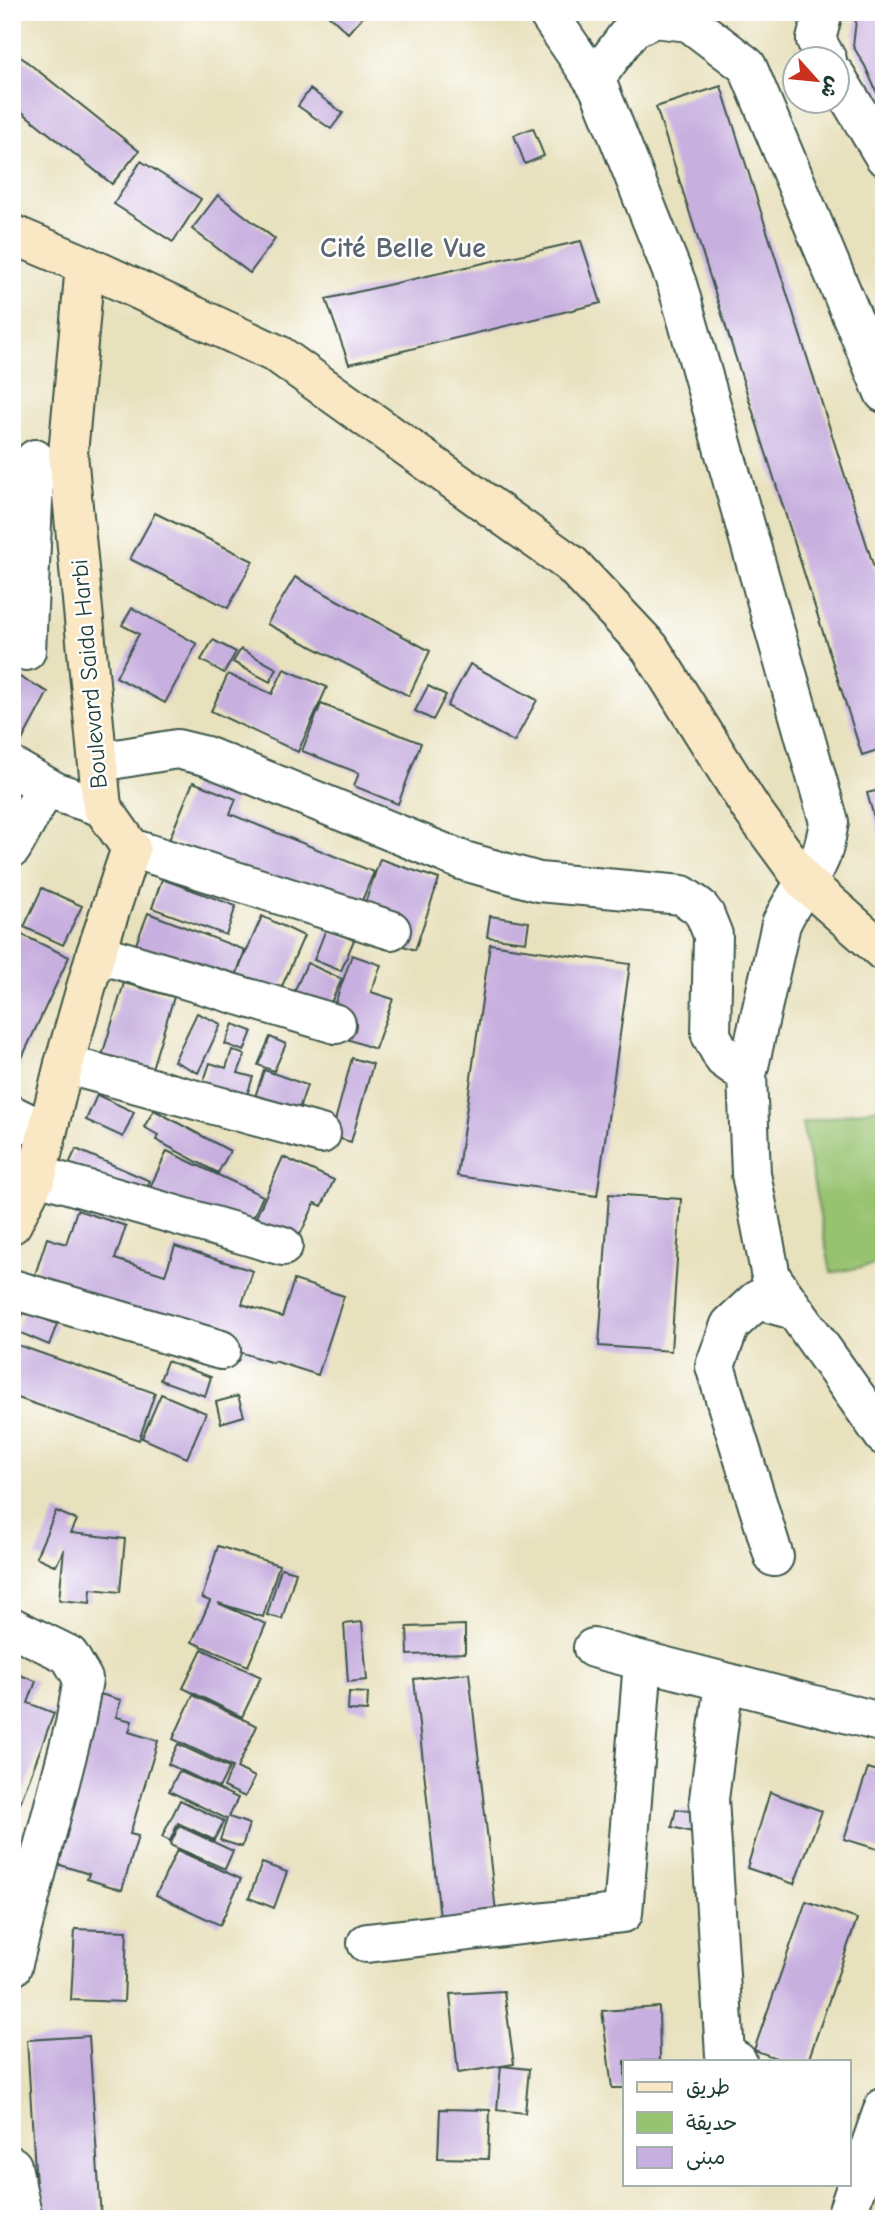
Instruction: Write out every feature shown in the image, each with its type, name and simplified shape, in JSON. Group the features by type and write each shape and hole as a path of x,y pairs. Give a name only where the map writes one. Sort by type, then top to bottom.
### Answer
{"main road":[{"path":"12,234 279,355 572,565 650,648 750,807 805,882 884,953"},
{"name":"Boulevard Saida Harbi","path":"85,265 68,454 70,480 102,807 131,848"},
{"path":"12,1224 37,1175 64,1064 96,953 131,848"}],"street":[{"path":"547,12 599,88 677,284 829,822 825,844 817,864 791,902 781,924 747,1075 751,1174 771,1277 884,1436"},
{"path":"819,46 816,40 823,12"},
{"path":"594,80 632,29 654,18 689,22 747,66 884,393"},
{"path":"850,99 884,156"},
{"path":"23,452 70,480"},
{"path":"12,643 26,651 23,452"},
{"path":"99,762 177,749 206,756 464,861 539,882 682,895 691,900 705,915 713,935 711,1035 724,1059 747,1075"},
{"path":"12,768 56,792 102,807"},
{"path":"12,848 46,787"},
{"path":"131,848 391,930"},
{"path":"96,953 336,1024"},
{"path":"64,1064 321,1134"},
{"path":"12,1115 47,1132"},
{"path":"37,1175 283,1246"},
{"path":"12,1289 222,1350"},
{"path":"774,1557 715,1366 730,1325 757,1300 794,1310"},
{"path":"12,1627 69,1655 83,1679 75,1724 12,1967"},
{"path":"593,1648 884,1723"},
{"path":"367,1943 623,1913 643,1661"},
{"path":"724,1682 709,1799 725,2056 735,2060"},
{"path":"845,2219 870,2117"},
{"path":"12,2166 23,2219"}],"green space":[{"path":"884,1107 884,1263 831,1273 802,1123"}],"building":[{"path":"325,12 367,12 348,33"},
{"path":"857,12 884,12 884,109 853,46"},
{"path":"12,50 139,151 112,184 12,104"},
{"path":"721,86 884,599 884,748 862,755 656,107"},
{"path":"310,89 343,113 331,129 298,106"},
{"path":"533,128 544,156 525,164 514,135"},
{"path":"141,161 201,199 173,242 114,204"},
{"path":"218,195 275,239 250,273 192,229"},
{"path":"581,241 601,303 349,364 326,299"},
{"path":"155,513 253,561 228,608 130,559"},
{"path":"295,577 430,651 409,696 267,624"},
{"path":"132,608 197,644 165,703 116,677 139,634 122,625"},
{"path":"213,640 236,652 224,673 201,660"},
{"path":"241,649 277,669 270,682 233,662"},
{"path":"470,664 537,700 514,742 447,706"},
{"path":"284,669 327,687 298,752 211,711 228,674 272,694"},
{"path":"12,673 48,692 12,759"},
{"path":"428,686 446,695 433,720 415,711"},
{"path":"321,704 421,743 398,804 354,786 359,773 302,751"},
{"path":"193,782 236,799 230,814 374,872 356,915 169,840"},
{"path":"884,789 884,847 883,848 867,793"},
{"path":"380,859 439,879 415,950 356,930"},
{"path":"162,879 236,906 226,935 152,908"},
{"path":"42,888 82,906 63,945 24,927"},
{"path":"148,913 245,950 236,975 262,916 304,936 272,1009 131,957"},
{"path":"490,916 529,922 526,942 487,937"},
{"path":"326,929 354,940 341,971 314,960"},
{"path":"12,930 69,957 12,1079"},
{"path":"490,944 630,964 597,1196 457,1176"},
{"path":"352,955 381,965 371,992 393,999 375,1049 325,1031"},
{"path":"307,963 342,979 320,1026 286,1010"},
{"path":"124,983 174,997 144,1094 95,1079"},
{"path":"197,1013 221,1024 198,1073 174,1061"},
{"path":"233,1024 252,1031 244,1051 225,1044"},
{"path":"270,1037 286,1044 274,1071 258,1065"},
{"path":"232,1050 245,1055 238,1073 253,1077 240,1116 197,1101 210,1063 226,1068"},
{"path":"352,1058 373,1064 351,1142 331,1136"},
{"path":"264,1070 307,1085 292,1130 249,1115"},
{"path":"97,1095 134,1112 123,1137 86,1120"},
{"path":"154,1110 230,1151 218,1173 156,1140 158,1135 144,1127"},
{"path":"76,1149 150,1181 137,1212 62,1179"},
{"path":"167,1151 263,1196 243,1240 146,1196"},
{"path":"283,1157 334,1180 322,1206 315,1203 292,1252 249,1233"},
{"path":"609,1194 681,1199 671,1351 599,1346"},
{"path":"77,1210 126,1226 115,1259 165,1275 175,1246 253,1271 242,1304 282,1317 294,1280 344,1296 318,1375 274,1361 273,1363 32,1284 47,1238 66,1244"},
{"path":"24,1311 57,1324 49,1345 16,1331"},
{"path":"12,1343 155,1393 139,1440 12,1396"},
{"path":"167,1361 211,1377 205,1396 160,1380"},
{"path":"161,1394 206,1413 187,1458 142,1438"},
{"path":"238,1396 244,1416 221,1423 216,1402"},
{"path":"56,1511 77,1520 71,1533 125,1539 120,1592 91,1589 90,1603 59,1600 64,1549 56,1566 36,1557"},
{"path":"218,1546 279,1565 263,1617 218,1603 266,1624 248,1666 192,1642 210,1601 202,1598"},
{"path":"281,1568 296,1572 282,1619 267,1615"},
{"path":"362,1622 367,1680 348,1682 344,1624"},
{"path":"465,1625 465,1653 408,1655 407,1627"},
{"path":"202,1649 261,1677 242,1717 183,1688"},
{"path":"12,1672 36,1681 28,1703 54,1713 13,1822"},
{"path":"469,1673 497,1921 441,1927 414,1679"},
{"path":"93,1692 121,1700 116,1717 132,1721 129,1732 158,1741 130,1834 138,1836 122,1890 87,1879 89,1874 54,1863"},
{"path":"349,1692 368,1693 367,1711 348,1710"},
{"path":"193,1695 257,1726 237,1768 255,1777 245,1797 224,1787 232,1767 173,1739"},
{"path":"178,1744 229,1768 219,1788 168,1764"},
{"path":"868,1768 884,1773 884,1851 844,1839"},
{"path":"179,1771 238,1798 229,1817 249,1824 242,1847 220,1840 227,1819 169,1791"},
{"path":"770,1792 822,1811 794,1884 747,1868"},
{"path":"180,1800 224,1821 214,1840 178,1823 170,1841 162,1837"},
{"path":"676,1809 696,1812 692,1832 672,1827"},
{"path":"179,1826 233,1851 225,1869 170,1845"},
{"path":"177,1850 241,1879 220,1925 156,1895"},
{"path":"262,1863 287,1872 274,1908 249,1898"},
{"path":"806,1901 857,1919 808,2060 781,2060 754,2050"},
{"path":"75,1929 127,1931 124,2002 71,2000"},
{"path":"504,1991 514,2064 458,2073 450,1994"},
{"path":"659,2007 660,2060 623,2060 623,2088 612,2088 602,2011"},
{"path":"89,2036 101,2219 38,2219 27,2040"},
{"path":"501,2066 529,2069 525,2113 497,2110"},
{"path":"440,2109 490,2110 488,2159 438,2158"}],"district":[{"name":"Cité Belle Vue","path":"403,247"}]}
